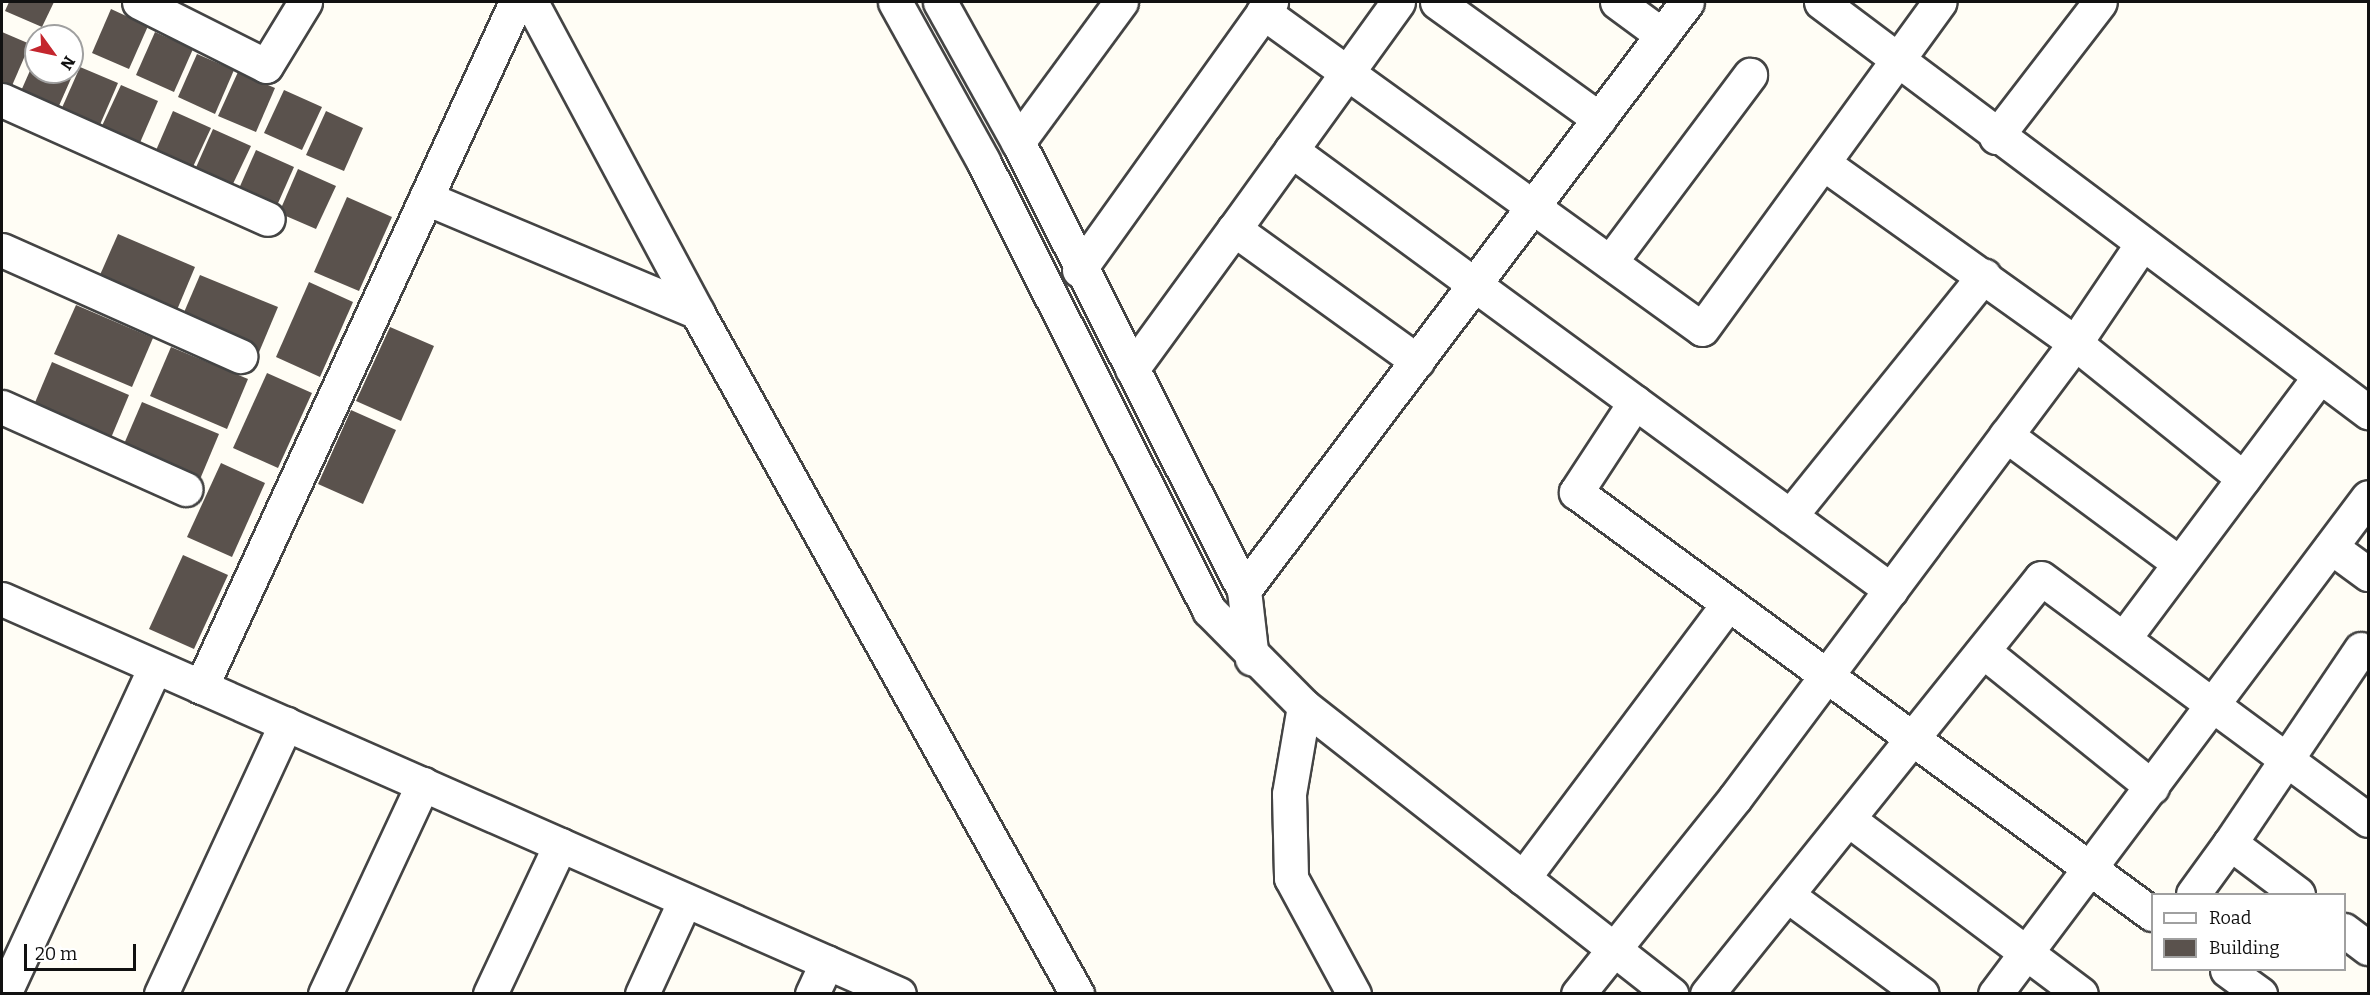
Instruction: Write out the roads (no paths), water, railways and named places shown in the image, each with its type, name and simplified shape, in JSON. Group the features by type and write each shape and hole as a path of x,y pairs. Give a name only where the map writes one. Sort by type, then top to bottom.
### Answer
{"street":[{"path":"139,2 266,66 305,2"},
{"path":"201,687 516,2"},
{"path":"531,2 697,312 1077,993"},
{"path":"894,2 983,161 1209,610 1252,659 1304,706 1671,993"},
{"path":"940,2 1018,142 1078,270 1132,369 1244,590 1252,659"},
{"path":"1018,142 1121,2"},
{"path":"1132,369 1398,2"},
{"path":"1437,2 1599,119"},
{"path":"1617,2 1662,35"},
{"path":"1244,590 1687,2"},
{"path":"1821,2 1996,137 2368,412"},
{"path":"1078,270 1267,7 1347,74 1702,329 1940,2"},
{"path":"1996,137 2100,2"},
{"path":"1610,262 1750,75"},
{"path":"2,100 268,219"},
{"path":"1291,150 1890,590"},
{"path":"1823,163 1984,276 2074,343 2243,478"},
{"path":"426,198 697,312"},
{"path":"1234,229 1417,362"},
{"path":"1578,993 1616,950 1827,675 2074,343 2141,245"},
{"path":"2,250 240,356"},
{"path":"1791,516 1984,276"},
{"path":"2124,638 2319,377"},
{"path":"1635,402 1576,492 2151,913"},
{"path":"2,407 185,489"},
{"path":"2006,435 2179,563"},
{"path":"1995,993 2091,869 2368,497"},
{"path":"2331,547 2368,574"},
{"path":"1707,993 2041,578 2368,820"},
{"path":"1523,878 1728,604"},
{"path":"5,609 155,667 899,993"},
{"path":"2194,893 2361,649"},
{"path":"1983,651 2152,787"},
{"path":"4,993 155,667"},
{"path":"1304,706 1289,794 1291,878 1354,993"},
{"path":"161,993 286,724"},
{"path":"325,993 423,784"},
{"path":"1848,819 2080,993"},
{"path":"2230,843 2297,893"},
{"path":"490,993 560,844"},
{"path":"1787,894 1922,993"},
{"path":"642,993 685,900"},
{"path":"2346,932 2368,948"},
{"path":"813,993 827,962"},
{"path":"2230,971 2260,993"}]}
